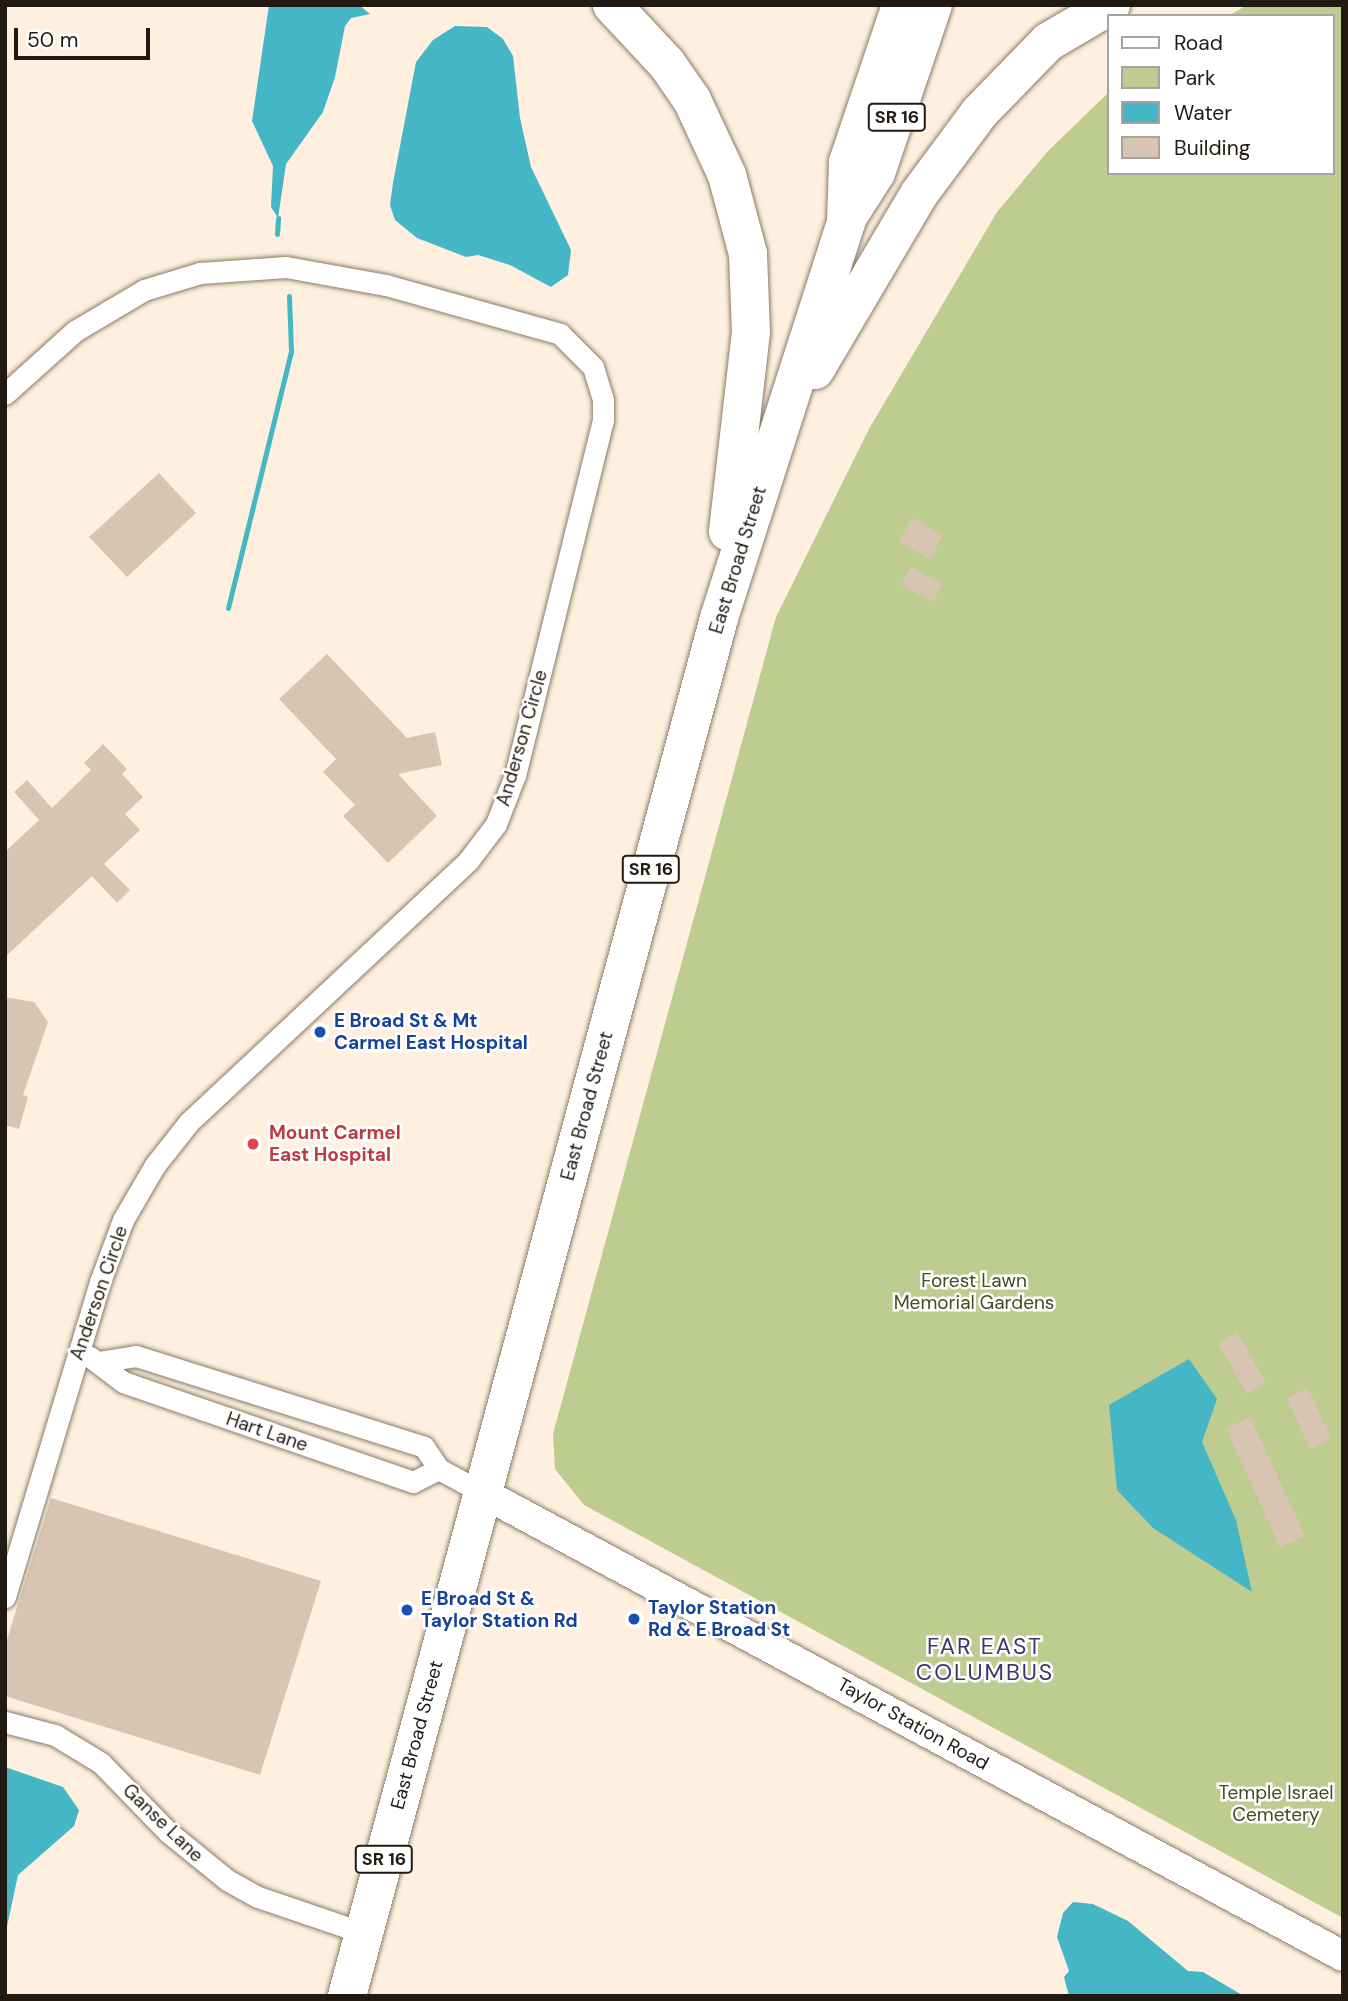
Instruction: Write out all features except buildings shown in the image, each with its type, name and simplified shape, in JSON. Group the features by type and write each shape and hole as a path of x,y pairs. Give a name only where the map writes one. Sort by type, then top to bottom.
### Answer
{"highway":[{"path":"612,5 667,64 692,100 727,175 748,254 751,332 719,618"},
{"name":"East Broad Street","path":"347,1996 719,618 846,223 848,162 901,5"},
{"path":"778,432 919,194 980,112 1048,42 1111,5"}],"main road":[{"name":"East Broad Street","path":"846,223 878,173 935,5"},
{"name":"Taylor Station Road","path":"483,1493 1343,1956"}],"street":[{"name":"Anderson Circle","path":"5,394 75,331 144,290 200,273 260,267 339,274 539,325 579,349 593,367 603,399 603,420 515,775 496,824 468,861 172,1143 123,1220 80,1349 5,1597"},
{"name":"Hart Lane","path":"80,1349 123,1382 412,1482 439,1469"},
{"name":"Hart Lane","path":"99,1362 136,1356 424,1447 439,1469 483,1493"},
{"name":"Ganse Lane","path":"5,1721 55,1735 101,1763 167,1832 226,1880 258,1897 364,1933"}],"green space":[{"name":"Forest Lawn Memorial Gardens","path":"1247,5 1343,5 1343,1918 584,1505 555,1469 553,1434 776,617 869,429 997,212 1048,151 1106,95 1106,175 1334,175 1334,14 1231,14"}],"water":[{"path":"269,5 359,5 370,14 351,18 345,26 335,77 323,112 286,164 278,218 271,207 273,166 252,121"},
{"path":"455,26 487,27 503,39 513,56 520,118 531,167 571,250 568,275 551,287 510,265 478,255 466,257 417,238 395,220 390,205 416,62 433,40"},
{"path":"1189,1359 1217,1399 1202,1442 1236,1520 1252,1592 1153,1528 1117,1490 1109,1405"},
{"path":"5,1767 63,1787 79,1810 74,1826 18,1875 5,1936"},
{"path":"1073,1902 1093,1904 1128,1921 1188,1971 1203,1972 1244,1996 1069,1996 1064,1977 1069,1971 1057,1937 1063,1913"}],"waterway":[{"path":"277,234 278,218"},
{"path":"228,608 291,351 289,296"}],"place":[{"name":"E Broad St & Mt Carmel East Hospital","path":"320,1032"},
{"name":"Mount Carmel East Hospital","path":"253,1144"},
{"name":"E Broad St & Taylor Station Rd","path":"407,1610"},
{"name":"Taylor Station Rd & E Broad St","path":"634,1619"}],"district":[{"name":"FAR EAST COLUMBUS","path":"985,1659"}],"park label":[{"name":"Temple Israel Cemetery","path":"1276,1804"}]}
